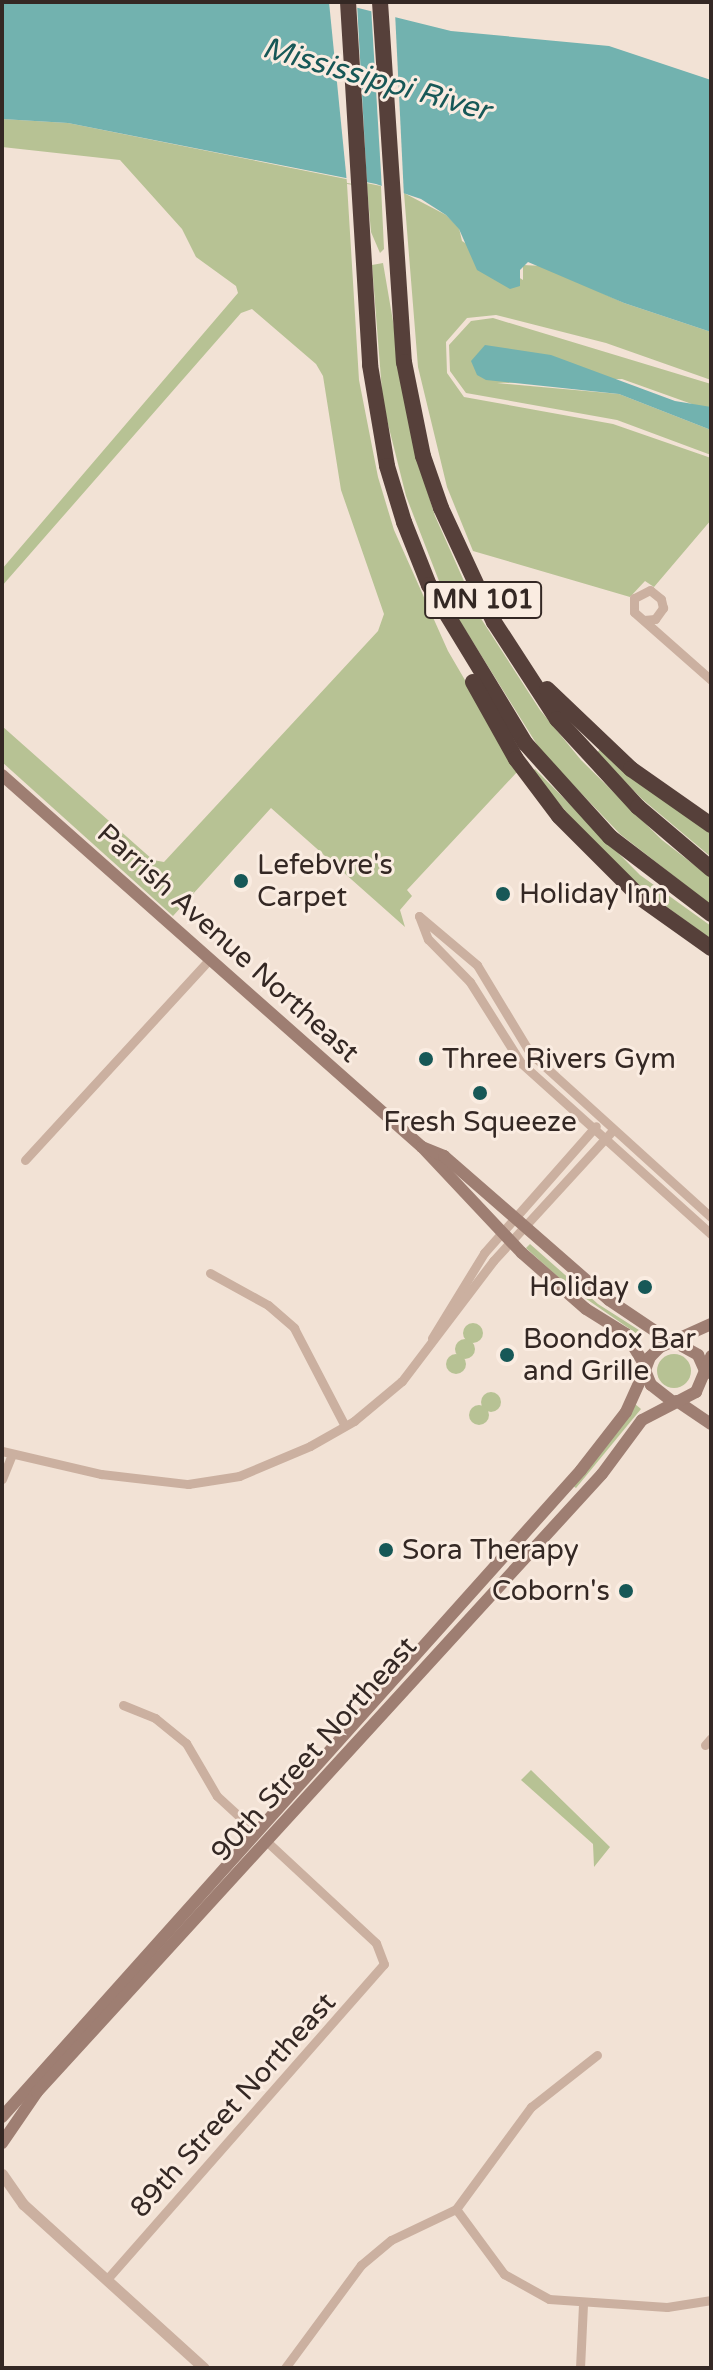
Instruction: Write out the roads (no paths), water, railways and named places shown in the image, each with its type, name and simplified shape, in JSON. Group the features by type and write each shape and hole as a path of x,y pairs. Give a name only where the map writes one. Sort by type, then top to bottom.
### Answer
{"highway":[{"path":"337,2 354,90"},
{"name":"MN 101","path":"348,2 370,365 387,466 414,548 496,701 569,795 656,876 711,914"},
{"name":"MN 101","path":"382,2 397,299 411,404 423,456 465,566 494,622 557,719 638,807 711,869"},
{"path":"465,566 506,633 577,722 711,825"},
{"path":"443,607 450,637 484,703 552,807 619,879 711,948"}],"main road":[{"name":"Parrish Avenue Northeast","path":"2,775 422,1147 507,1236 586,1309 626,1334 645,1368"},
{"name":"Parrish Avenue Northeast","path":"422,1147 444,1156 609,1300 671,1341"},
{"path":"711,1324 671,1341 645,1368 656,1392 711,1424"},
{"path":"671,1341 698,1355 711,1391"},
{"path":"675,1401 696,1392 711,1356"},
{"name":"90th Street Northeast","path":"2,2143 37,2092 581,1470 626,1412 645,1368"},
{"name":"90th Street Northeast","path":"2,2117 260,1835 602,1474 642,1420 675,1401"}],"street":[{"path":"644,620 711,680"},
{"path":"711,1217 530,1053 477,965 419,916 428,939 470,982 509,1050 593,1130 711,1234"},
{"path":"25,1160 209,960"},
{"path":"521,1221 602,1120"},
{"path":"2,1479 7,1452 101,1474 199,1483 266,1467 345,1426 378,1404 421,1359 470,1271 613,1130"},
{"path":"210,1273 268,1305 294,1328 345,1426"},
{"path":"123,1705 155,1718 186,1743 217,1796 260,1835"},
{"name":"89th Street Northeast","path":"108,2278 379,1972 384,1957 376,1943 260,1835"},
{"path":"285,2368 369,2258 391,2240 456,2209 521,2118 547,2091 597,2055"},
{"path":"2,2174 23,2204"},
{"path":"2,2193 23,2204 204,2368"},
{"path":"456,2209 480,2247 516,2283 549,2299 583,2304 667,2307 711,2300"},
{"path":"580,2368 583,2304"}],"water":[{"name":"Mississippi River","path":"2,2 334,2 451,31 609,46 711,80 711,332 624,303 528,262 520,270 520,286 510,289 477,270 459,229 446,215 421,199 376,184 68,123 2,119"},
{"path":"485,345 551,355 675,401 711,407 711,430 619,394 486,380 477,375 471,361"}],"place":[{"name":"Lefebvre's Carpet","path":"241,881"},
{"name":"Holiday Inn","path":"503,894"},
{"name":"Three Rivers Gym","path":"426,1059"},
{"name":"Fresh Squeeze","path":"480,1093"},
{"name":"Holiday","path":"645,1287"},
{"name":"Boondox Bar and Grille","path":"507,1355"},
{"name":"Sora Therapy","path":"386,1550"},
{"name":"Coborn's","path":"626,1591"}]}
